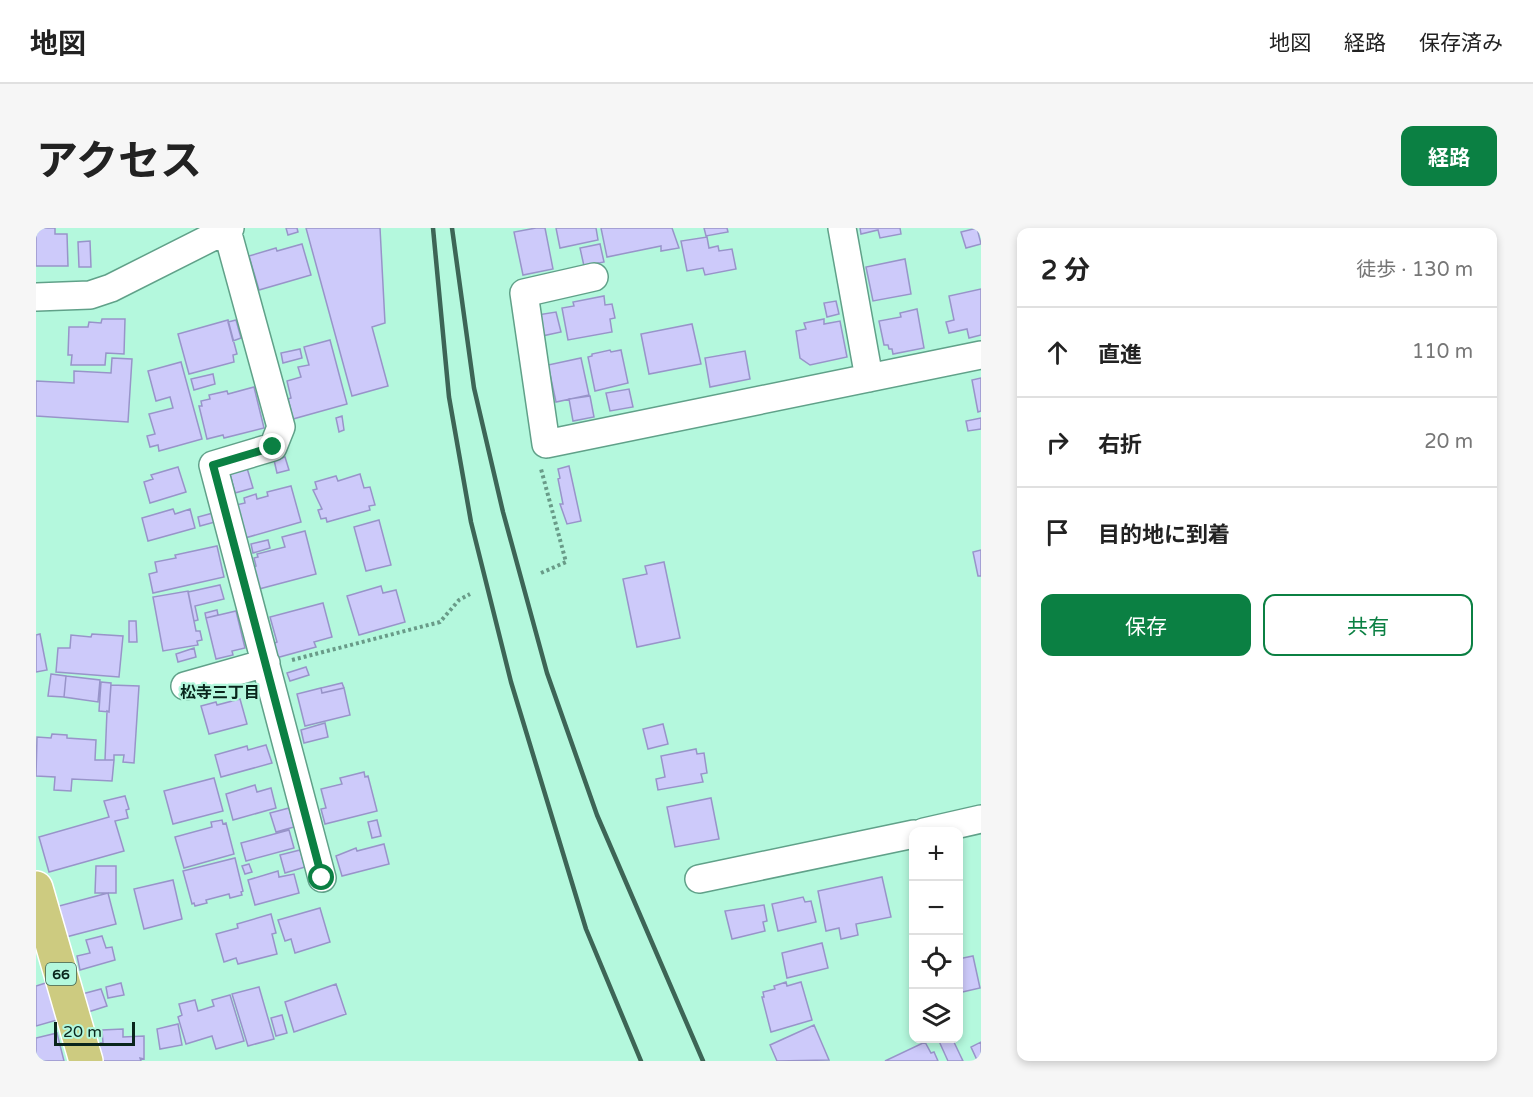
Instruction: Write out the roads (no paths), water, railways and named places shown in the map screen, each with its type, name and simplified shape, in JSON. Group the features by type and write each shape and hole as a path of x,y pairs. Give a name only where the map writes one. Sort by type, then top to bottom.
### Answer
{"main road":[{"name":"66","path":"36,888 86,1061"}],"street":[{"path":"842,228 869,378"},
{"path":"36,297 90,294 111,288 229,229 281,427 273,447 213,465 322,878"},
{"path":"594,277 524,292 546,444 981,356"},
{"path":"185,686 267,665"},
{"path":"943,827 981,819"},
{"path":"699,879 909,835"}],"railway":[{"path":"433,228 449,397 471,522 511,682 586,929 641,1061"},
{"path":"452,228 474,388 503,512 547,673 597,815 703,1061"}],"district":[{"name":"松寺三丁目","path":"220,692"}]}
